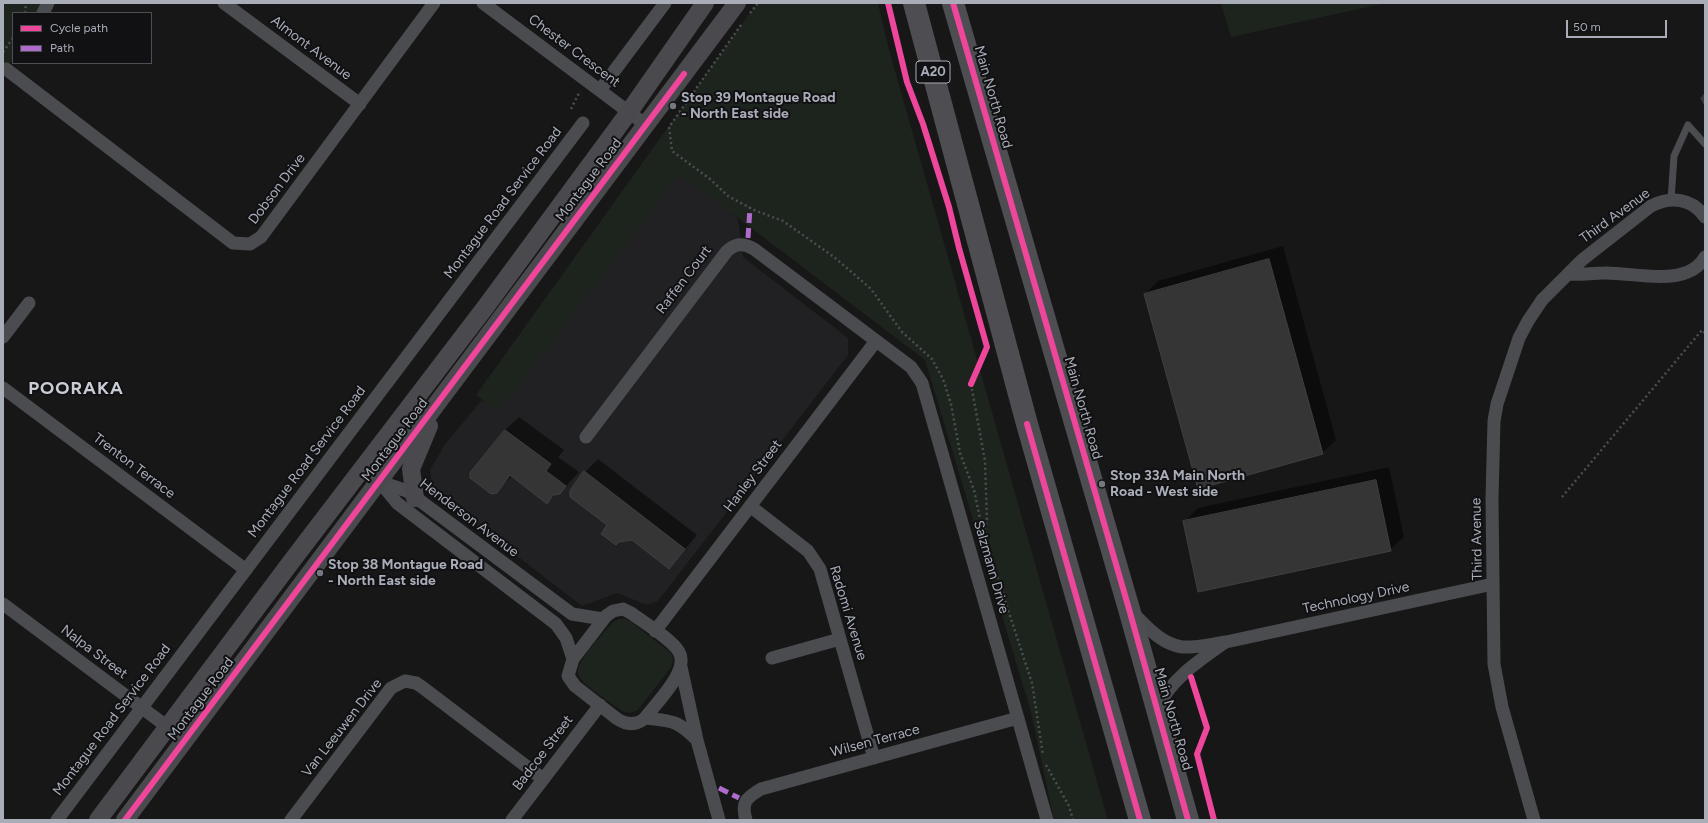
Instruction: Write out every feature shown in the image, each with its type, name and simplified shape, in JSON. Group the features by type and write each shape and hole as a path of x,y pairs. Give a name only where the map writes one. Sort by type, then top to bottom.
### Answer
{"highway":[{"name":"A20","path":"914,3 1028,424 1140,820"},
{"name":"Main North Road","path":"953,3 1129,608 1188,820"}],"main road":[{"name":"Montague Road","path":"98,820 362,469 488,305 629,112 705,3"},
{"name":"Montague Road","path":"125,820 646,125 743,9"},
{"path":"415,498 411,469 438,403"},
{"path":"362,469 379,481"}],"street":[{"path":"44,12 48,3"},
{"name":"Almont Avenue","path":"224,3 360,104"},
{"name":"Dobson Drive","path":"7,68 233,243 250,244 261,237 434,3"},
{"name":"Chester Crescent","path":"483,3 646,125"},
{"path":"600,90 665,3"},
{"name":"Montague Road Service Road","path":"57,820 583,123"},
{"name":"Third Avenue","path":"1534,820 1496,682 1493,638 1492,492 1494,421 1497,404 1504,380 1528,321 1542,300 1570,274 1582,260 1651,206 1660,202 1671,200 1690,203 1705,217"},
{"name":"Raffen Court","path":"586,437 727,251 739,244 747,245 754,249 876,341"},
{"path":"1570,274 1604,273 1666,277 1677,276 1693,270 1705,257"},
{"path":"3,337 29,303"},
{"name":"Hanley Street","path":"655,631 876,341"},
{"name":"Salzmann Drive","path":"876,341 911,367 919,378 1047,820"},
{"name":"Trenton Terrace","path":"3,388 246,570"},
{"path":"379,481 397,503 556,624 566,638 572,659"},
{"name":"Henderson Avenue","path":"379,481 407,491 565,609 581,617 603,619"},
{"name":"Radomi Avenue","path":"750,506 808,551 820,569 874,758"},
{"name":"Technology Drive","path":"1129,608 1153,633 1164,641 1183,647 1226,642 1493,584"},
{"name":"Nalpa Street","path":"3,604 185,740"},
{"path":"681,667 673,682 645,718 640,722 628,724 622,722 571,682 569,670 572,659 603,619 613,611 623,609 675,645 680,653 681,667 697,740 719,820"},
{"path":"772,658 840,639"},
{"name":"Technology Drive","path":"1157,707 1170,686 1226,642"},
{"name":"Van Leeuwen Drive","path":"291,820 390,688 405,681 416,683 422,687 543,779"},
{"name":"Badcoe Street","path":"512,820 600,705"},
{"path":"645,718 674,722 697,740"},
{"name":"Wilsen Terrace","path":"746,820 743,807 749,796 761,789 1018,718"}],"lane":[{"path":"1671,200 1674,156 1688,125 1705,144"}],"path":[{"path":"743,9 758,3"},
{"path":"744,22 669,127 672,151 710,179 728,196 754,210 783,221 834,257 871,289 902,332 932,359 943,379 949,398 960,453 974,490 983,533 1032,683 1045,765 1070,806 1073,820"},
{"path":"3,52 12,39"},
{"path":"571,109 581,89"},
{"path":"1562,497 1702,330 1705,333"},
{"path":"973,381 979,436 985,461 987,521 973,562"}],"shaded area":[{"path":"3,3 43,3 40,12 12,12 12,60 3,72"},
{"path":"757,3 878,3 889,50 1108,820 1054,820 1031,712 925,360 680,174 498,412 476,395"},
{"path":"1221,3 1386,3 1231,37"},
{"path":"680,174 724,206 738,219 743,257 848,338 848,355 658,601 647,605 617,593 582,606 447,502 432,485 430,470 445,444 482,400 498,411"},
{"path":"619,619 627,619 670,652 673,658 672,666 638,710 630,713 622,711 597,693 584,682 578,673 582,661 592,646 613,622"}],"building":[{"path":"1705,94 1705,106 1701,98"},
{"path":"1269,259 1323,454 1198,489 1144,294"},
{"path":"505,430 551,464 546,471 566,486 560,494 553,495 547,504 510,475 497,493 491,494 470,478 470,473"},
{"path":"584,471 685,549 669,569 632,540 619,542 616,545 601,534 607,525 570,497 570,491"},
{"path":"1376,480 1391,551 1198,592 1183,521"}],"marked path":[{"path":"748,238 750,208"},
{"path":"719,788 739,798"}],"cycle path":[{"path":"888,3 907,82 923,124 949,207 987,347 971,384"},
{"path":"953,3 1129,609 1188,820"},
{"path":"125,820 684,74"},
{"path":"1027,424 1140,820"},
{"path":"1191,677 1207,728 1197,754 1214,820"}],"place":[{"name":"Stop 39 Montague Road - North East side","path":"673,106"},
{"name":"Stop 33A Main North Road - West side","path":"1102,484"},
{"name":"Stop 38 Montague Road - North East side","path":"320,573"}],"district":[{"name":"POORAKA","path":"76,389"}]}
